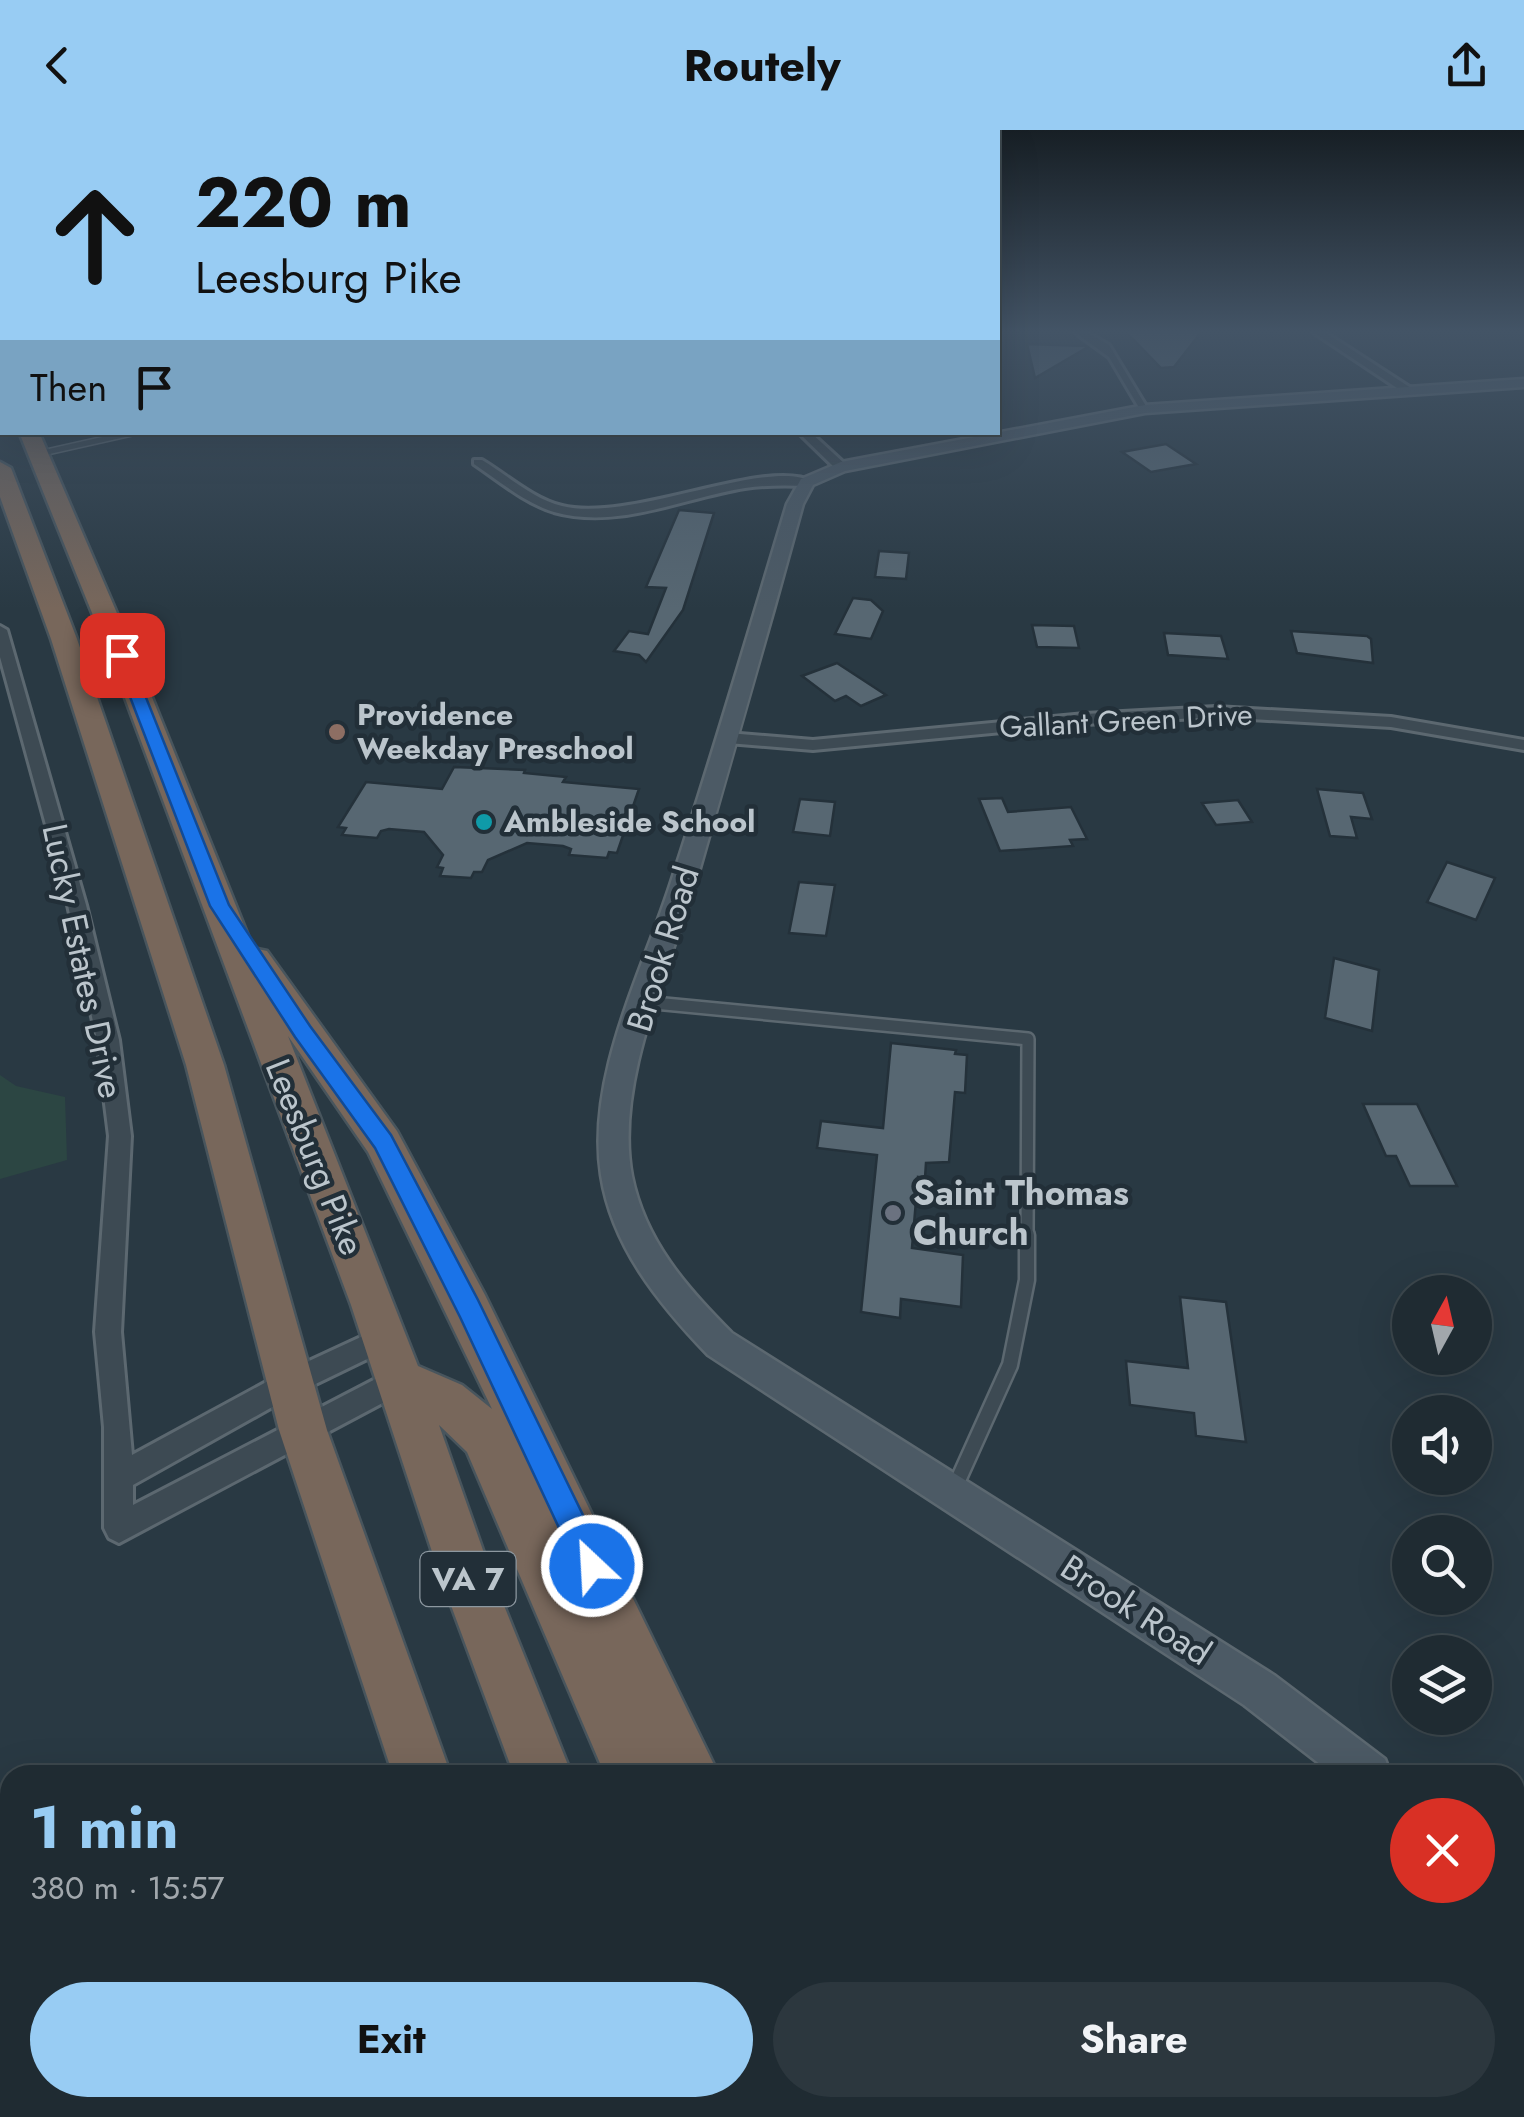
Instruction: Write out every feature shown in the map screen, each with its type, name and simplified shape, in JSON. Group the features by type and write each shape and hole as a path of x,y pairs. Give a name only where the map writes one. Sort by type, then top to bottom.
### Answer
{"highway":[{"path":"13,435 35,494 60,507"},
{"name":"Leesburg Pike","path":"30,435 220,906 538,1765"},
{"name":"Leesburg Pike","path":"0,468 64,639 205,1066 296,1407 419,1765"},
{"path":"220,906 302,1031 383,1142 469,1308 685,1765"},
{"path":"391,1360 460,1409 484,1434 632,1765"}],"street":[{"path":"478,462 545,504 584,513 620,510 754,481 808,482 841,467 1069,424"},
{"path":"806,435 841,467"},
{"name":"Brook Road","path":"808,482 794,504 728,738 644,1002 614,1126 615,1168 623,1207 642,1253 682,1306 720,1344 1259,1690 1356,1765"},
{"name":"Lucky Estates Drive","path":"0,630 77,904 108,1040 120,1136 108,1332 118,1427 119,1528 296,1407 391,1360"},
{"name":"Gallant Green Drive","path":"728,738 813,745 1216,712 1391,722 1524,745"},
{"name":"Lucky Estates Drive","path":"119,1477 296,1407 391,1360"}],"lane":[{"path":"38,454 123,435"},
{"path":"644,1002 1028,1039 1027,1280 1010,1365 952,1492"}],"green space":[{"path":"0,1075 16,1086 65,1097 67,1160 0,1179"}],"building":[{"path":"1166,444 1196,464 1151,472 1122,452"},
{"path":"679,510 714,513 683,610 646,662 639,655 614,651 629,631 648,634 666,588 646,587"},
{"path":"879,551 909,553 906,579 875,577"},
{"path":"853,598 871,600 883,611 871,639 835,634"},
{"path":"1032,625 1074,626 1079,648 1037,647"},
{"path":"1291,631 1367,636 1371,639 1373,663 1297,653"},
{"path":"1164,633 1221,636 1228,659 1168,655"},
{"path":"837,663 886,695 861,706 846,696 835,701 802,676"},
{"name":"Ambleside School","path":"454,767 525,770 524,773 566,777 563,782 639,789 617,853 609,852 607,858 569,855 571,849 563,846 527,843 488,860 482,872 474,872 471,878 440,876 443,868 437,867 443,855 424,832 389,829 381,831 377,838 342,835 346,828 338,827 366,782 442,789"},
{"path":"1317,789 1363,793 1372,819 1351,817 1357,838 1330,836"},
{"path":"1002,798 1008,812 1071,807 1087,839 1070,840 1073,846 1000,851 979,799"},
{"path":"800,799 835,802 830,836 793,832"},
{"path":"1238,800 1252,822 1216,825 1202,803"},
{"path":"1447,862 1495,878 1476,920 1427,902"},
{"path":"799,882 835,885 826,936 789,933"},
{"path":"1334,958 1379,970 1372,1031 1325,1018"},
{"name":"Saint Thomas Church","path":"891,1043 956,1050 955,1054 967,1055 965,1093 955,1092 949,1162 926,1163 925,1178 918,1177 912,1248 963,1255 961,1307 901,1299 900,1318 861,1312 877,1155 817,1148 821,1121 883,1128"},
{"path":"1363,1104 1417,1104 1457,1186 1410,1186 1396,1156 1386,1156"},
{"path":"1180,1297 1226,1302 1246,1442 1196,1436 1194,1413 1130,1405 1126,1361 1188,1368"}],"place":[{"name":"Providence Weekday Preschool","path":"337,732"},
{"name":"Ambleside School","path":"484,822"},
{"name":"Saint Thomas Church","path":"893,1213"}],"route":[{"path":"122,655 220,906 302,1031 383,1142 469,1308 592,1566"}]}
